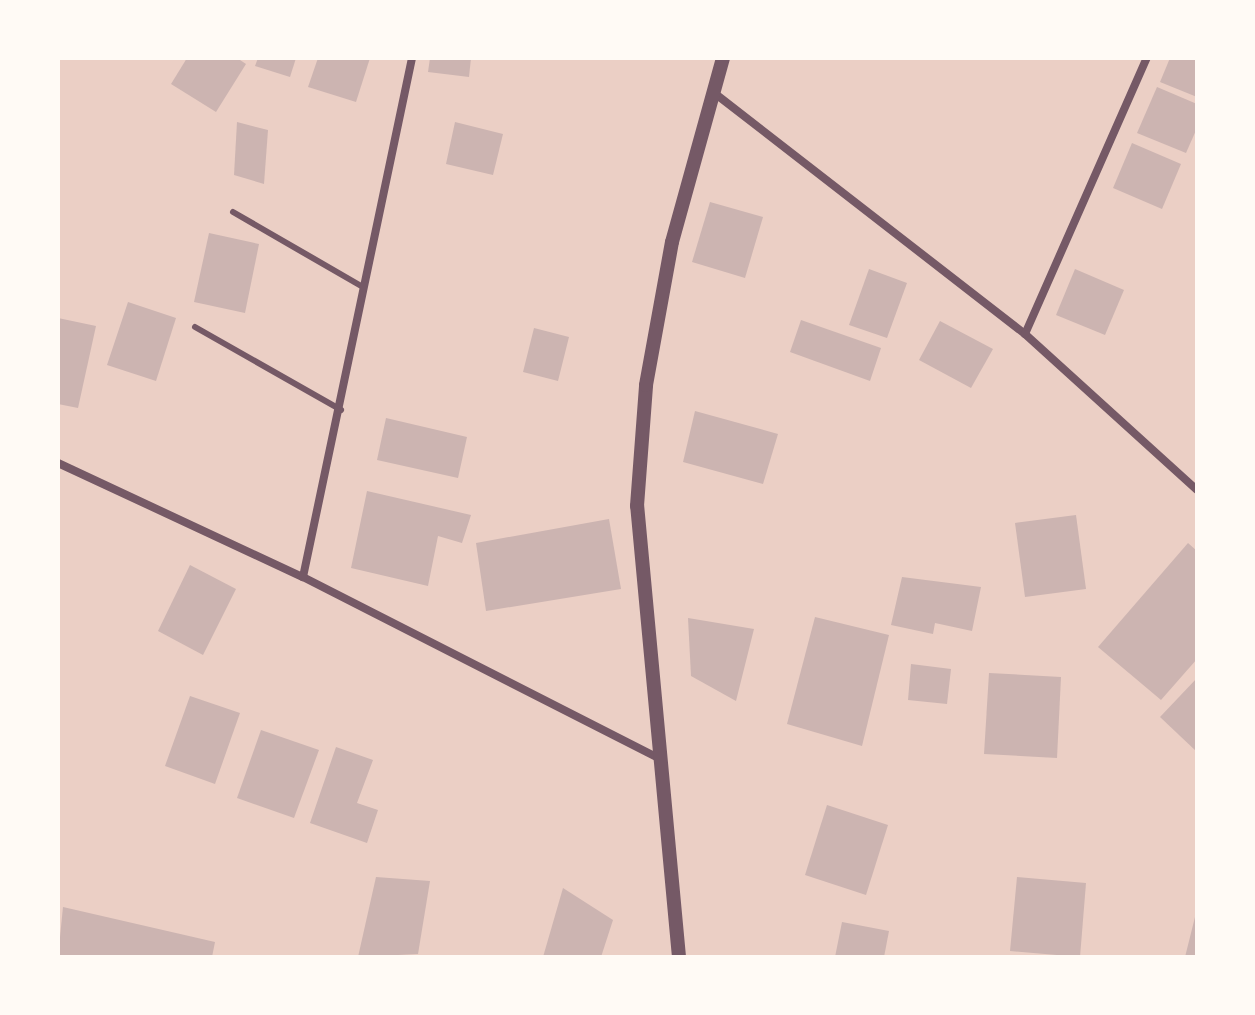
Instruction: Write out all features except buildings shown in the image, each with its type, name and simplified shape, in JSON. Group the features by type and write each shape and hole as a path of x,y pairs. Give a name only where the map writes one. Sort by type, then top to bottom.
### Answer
{"street":[{"path":"303,577 341,410 363,287 412,58"},
{"path":"679,957 637,506 643,430 672,242 711,91 723,58"},
{"path":"1025,334 1147,58"},
{"path":"711,91 1025,334 1197,490"},
{"path":"58,463 303,577 660,759"}],"lane":[{"path":"233,212 363,287"},
{"path":"195,327 341,410"}],"shaded area":[{"path":"58,58 1197,58 1197,957 58,957"}]}
